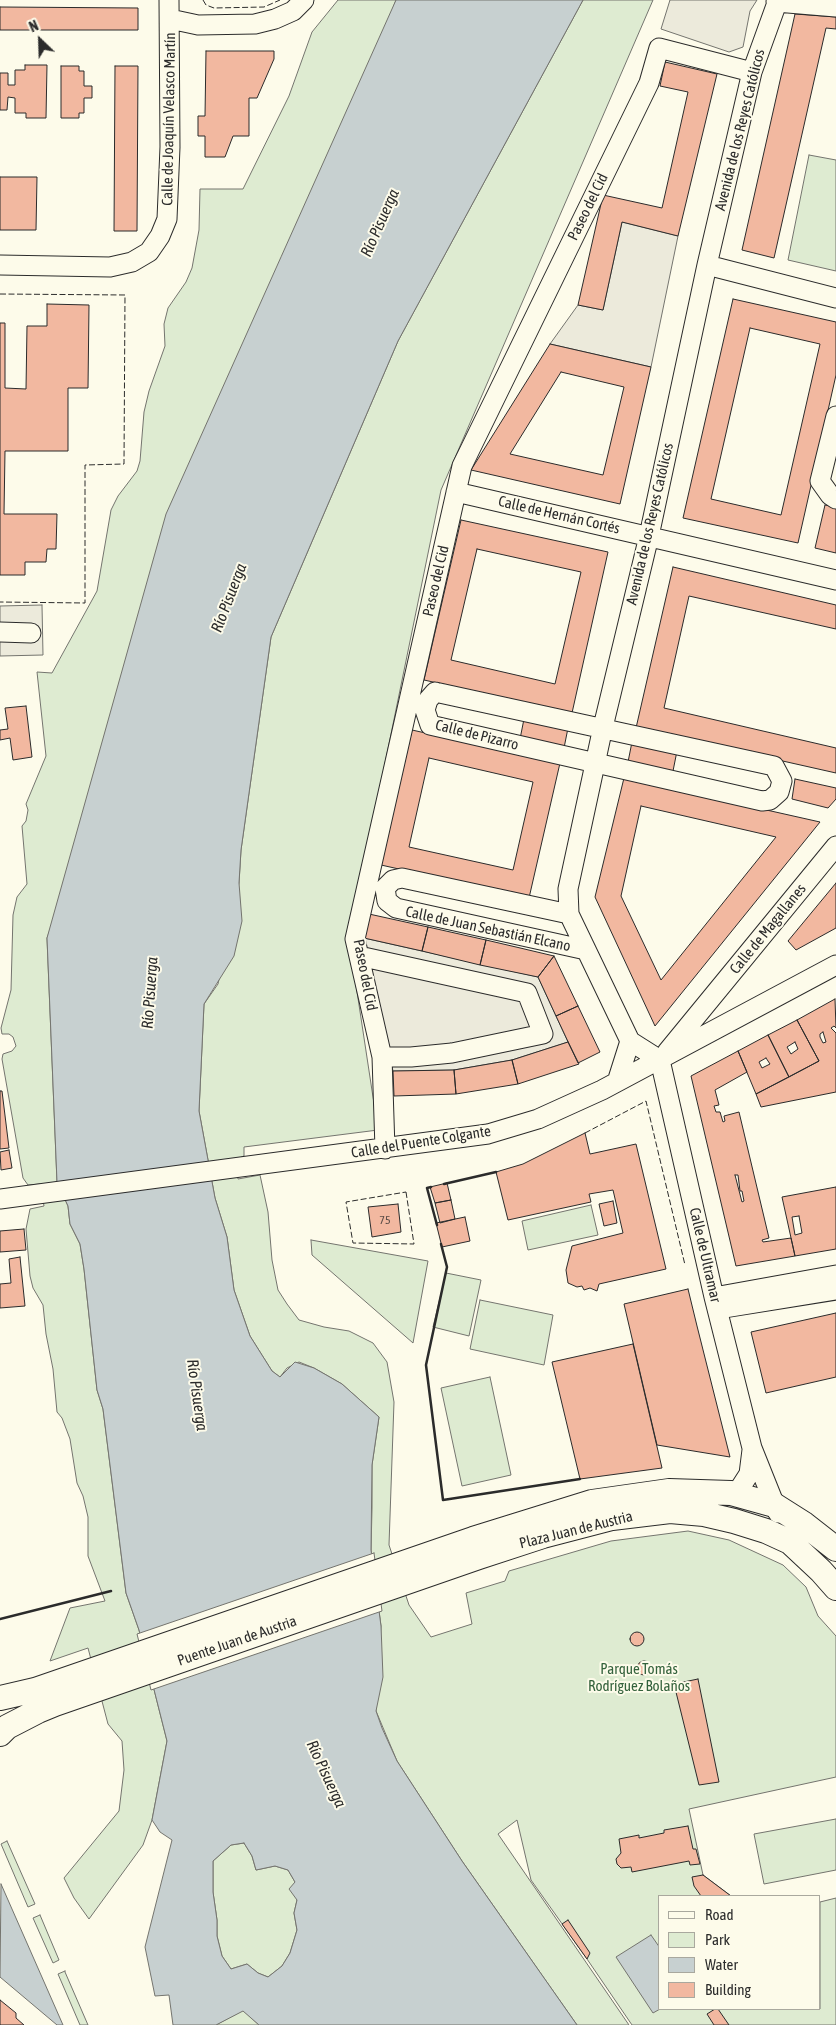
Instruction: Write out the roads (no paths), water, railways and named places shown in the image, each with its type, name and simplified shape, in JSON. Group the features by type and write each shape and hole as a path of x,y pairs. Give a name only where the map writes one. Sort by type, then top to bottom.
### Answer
{"main road":[{"name":"Plaza Juan de Austria","path":"476,1548 592,1502 669,1491 731,1493 774,1505 804,1524 836,1549"},
{"name":"Plaza Juan de Austria","path":"476,1548 543,1536 612,1518 670,1511 704,1514 734,1520 790,1542 821,1570 836,1588"},
{"name":"Puente Juan de Austria","path":"0,1734 7,1727 38,1711 52,1695 476,1548"},
{"name":"Puente Juan de Austria","path":"0,1698 35,1690 52,1695"}],"street":[{"name":"Calle de Joaquín Velasco Martín","path":"0,264 110,267 132,262 149,252 160,236 167,218 170,147 169,0"},
{"path":"170,19 198,25 255,24 275,20 294,11 304,0"},
{"path":"777,1 836,7"},
{"name":"Avenida de los Reyes Católicos","path":"630,1041 569,914 568,889 572,864 649,536 707,265 752,72 777,1"},
{"name":"Paseo del Cid","path":"385,1148 382,1057 355,939 462,466 649,82 659,48 752,72"},
{"path":"707,265 836,298"},
{"path":"836,416 820,481 830,496 836,499"},
{"name":"Calle de Hernán Cortés","path":"456,492 836,580"},
{"path":"0,632 30,633"},
{"name":"Calle de Pizarro","path":"435,692 603,727 774,766 782,781 779,792 770,800 762,801 596,764 430,725 424,710 435,692"},
{"name":"Calle de Magallanes","path":"660,1060 836,846"},
{"name":"Calle de Juan Sebastián Elcano","path":"569,914 402,878 392,880 385,888 387,900 396,908 586,950"},
{"path":"359,956 527,993 544,1034 452,1053 382,1057"},
{"name":"Calle del Puente Colgante","path":"0,1199 488,1134 538,1118 617,1082 836,965"},
{"path":"700,1012 705,1024 717,1029"},
{"path":"617,1082 630,1041 660,1060"},
{"name":"Calle de Ultramar","path":"660,1060 716,1303 752,1448 774,1505"},
{"path":"716,1303 836,1275"},
{"path":"716,1303 836,1290"},
{"name":"Calle de Ultramar","path":"731,1493 740,1488 749,1474 752,1448"},
{"name":"Plaza Juan de Austria","path":"774,1505 790,1542"}],"water":[{"name":"Río Pisuerga","path":"396,0 583,0 398,341 271,637 241,850 239,883 242,921 234,956 204,1004 199,1111 215,1198 227,1237 234,1290 250,1336 272,1371 280,1377 295,1362 314,1368 342,1384 379,1417 372,1465 371,1550 381,1626 383,1677 376,1711 382,1728 397,1761 462,1861 577,2025 259,2025 243,2011 216,2025 173,2025 169,1995 155,1996 145,1947 172,1840 160,1832 152,1820 167,1741 139,1630 126,1593 103,1409 97,1390 80,1244 70,1224 68,1206 57,1182 47,938 166,514","holes":["244,1843 252,1856 256,1870 275,1866 288,1870 295,1882 289,1889 297,1900 294,1913 297,1930 290,1953 282,1966 268,1977 258,1973 247,1964 231,1969 222,1956 217,1936 213,1892 213,1861 231,1845"]},
{"path":"1,1884 63,2025 57,2025 0,1977"},
{"path":"651,1935 658,1945 658,2010 653,2013 616,1957"}],"park label":[{"name":"Parque Tomás Rodríguez Bolaños","path":"639,1678"}]}
